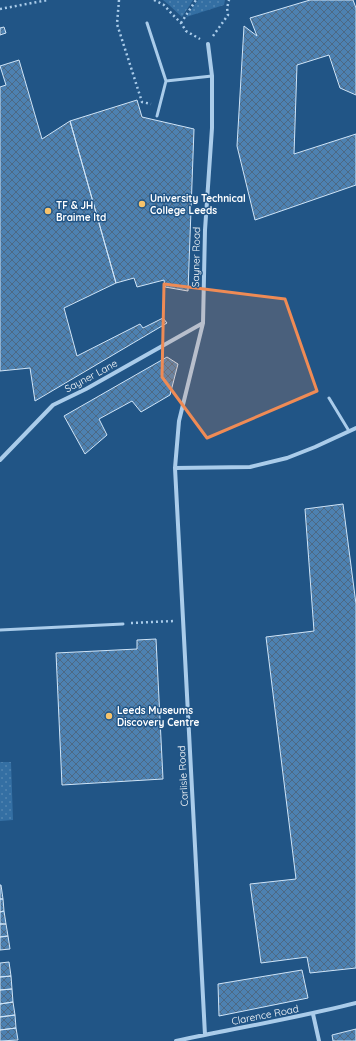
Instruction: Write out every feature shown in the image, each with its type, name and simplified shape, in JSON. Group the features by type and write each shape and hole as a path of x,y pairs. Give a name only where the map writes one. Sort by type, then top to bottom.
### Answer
{"street":[{"name":"Sayner Road","path":"175,468 179,421 203,323 205,230 212,128 212,76 208,44"},
{"name":"Sayner Lane","path":"0,460 52,405 86,389 203,323"},
{"path":"175,468 250,467 287,458 356,428"},
{"name":"Carlisle Road","path":"175,468 205,1035"},
{"name":"Clarence Road","path":"176,1041 313,1014 356,1003"},
{"path":"313,1014 319,1041"}],"lane":[{"path":"147,23 166,80 157,116"},
{"path":"166,80 212,76"},
{"path":"329,398 349,431"},
{"path":"0,630 123,624"}],"path":[{"path":"0,9 48,0"},
{"path":"118,0 117,24 142,102 159,106"},
{"path":"154,0 164,5 181,23 186,31 208,44 228,14 228,0"},
{"path":"181,23 196,0"},
{"path":"123,624 183,621"}],"highlighted area":[{"path":"164,284 285,299 317,391 207,438 162,377"}],"shaded area":[{"path":"163,0 193,0 182,17"},
{"path":"198,0 225,0 224,5 186,17"},
{"path":"0,762 11,762 13,820 0,821"}],"building":[{"path":"310,0 353,0 356,8 356,95 340,88 329,55 297,65 294,154 356,134 356,185 255,220 237,146 244,26 257,36 250,18"},
{"path":"4,27 6,33 0,35 0,28"},
{"name":"TF & JH Braime ltd","path":"19,60 42,139 70,121 116,283 64,308 77,356 140,324 143,328 163,318 167,323 35,401 30,368 0,371 0,87 6,85 0,66"},
{"name":"University Technical College Leeds","path":"137,100 142,117 194,129 188,291 165,287 164,280 137,287 134,278 116,283 70,121"},
{"path":"167,357 178,364 170,395 141,412 132,401 99,419 107,435 85,454 64,416"},
{"path":"343,504 356,604 356,968 310,973 307,957 261,963 250,884 296,879 266,637 314,631 305,509"},
{"name":"Leeds Museums Discovery Centre","path":"156,639 163,779 62,785 56,653 137,649 137,640"},
{"path":"1,885 3,899 0,899"},
{"path":"0,899 3,899 4,911 0,912"},
{"path":"4,911 6,924 0,924 0,912"},
{"path":"0,924 6,924 8,936 0,937"},
{"path":"8,936 10,949 0,950 0,937"},
{"path":"9,962 11,976 0,977 0,963"},
{"path":"302,970 308,998 219,1016 218,984"},
{"path":"11,976 12,989 0,990 0,977"},
{"path":"12,989 13,1002 0,1004 0,990"},
{"path":"13,1002 15,1015 0,1017 0,1004"},
{"path":"15,1015 16,1028 0,1030 0,1017"},
{"path":"16,1028 18,1040 0,1041 0,1030"},
{"path":"356,1029 356,1041 333,1041 332,1035"}],"place":[{"name":"University Technical College Leeds","path":"142,204"},
{"name":"TF & JH Braime ltd","path":"48,211"},
{"name":"Leeds Museums Discovery Centre","path":"109,716"}]}
